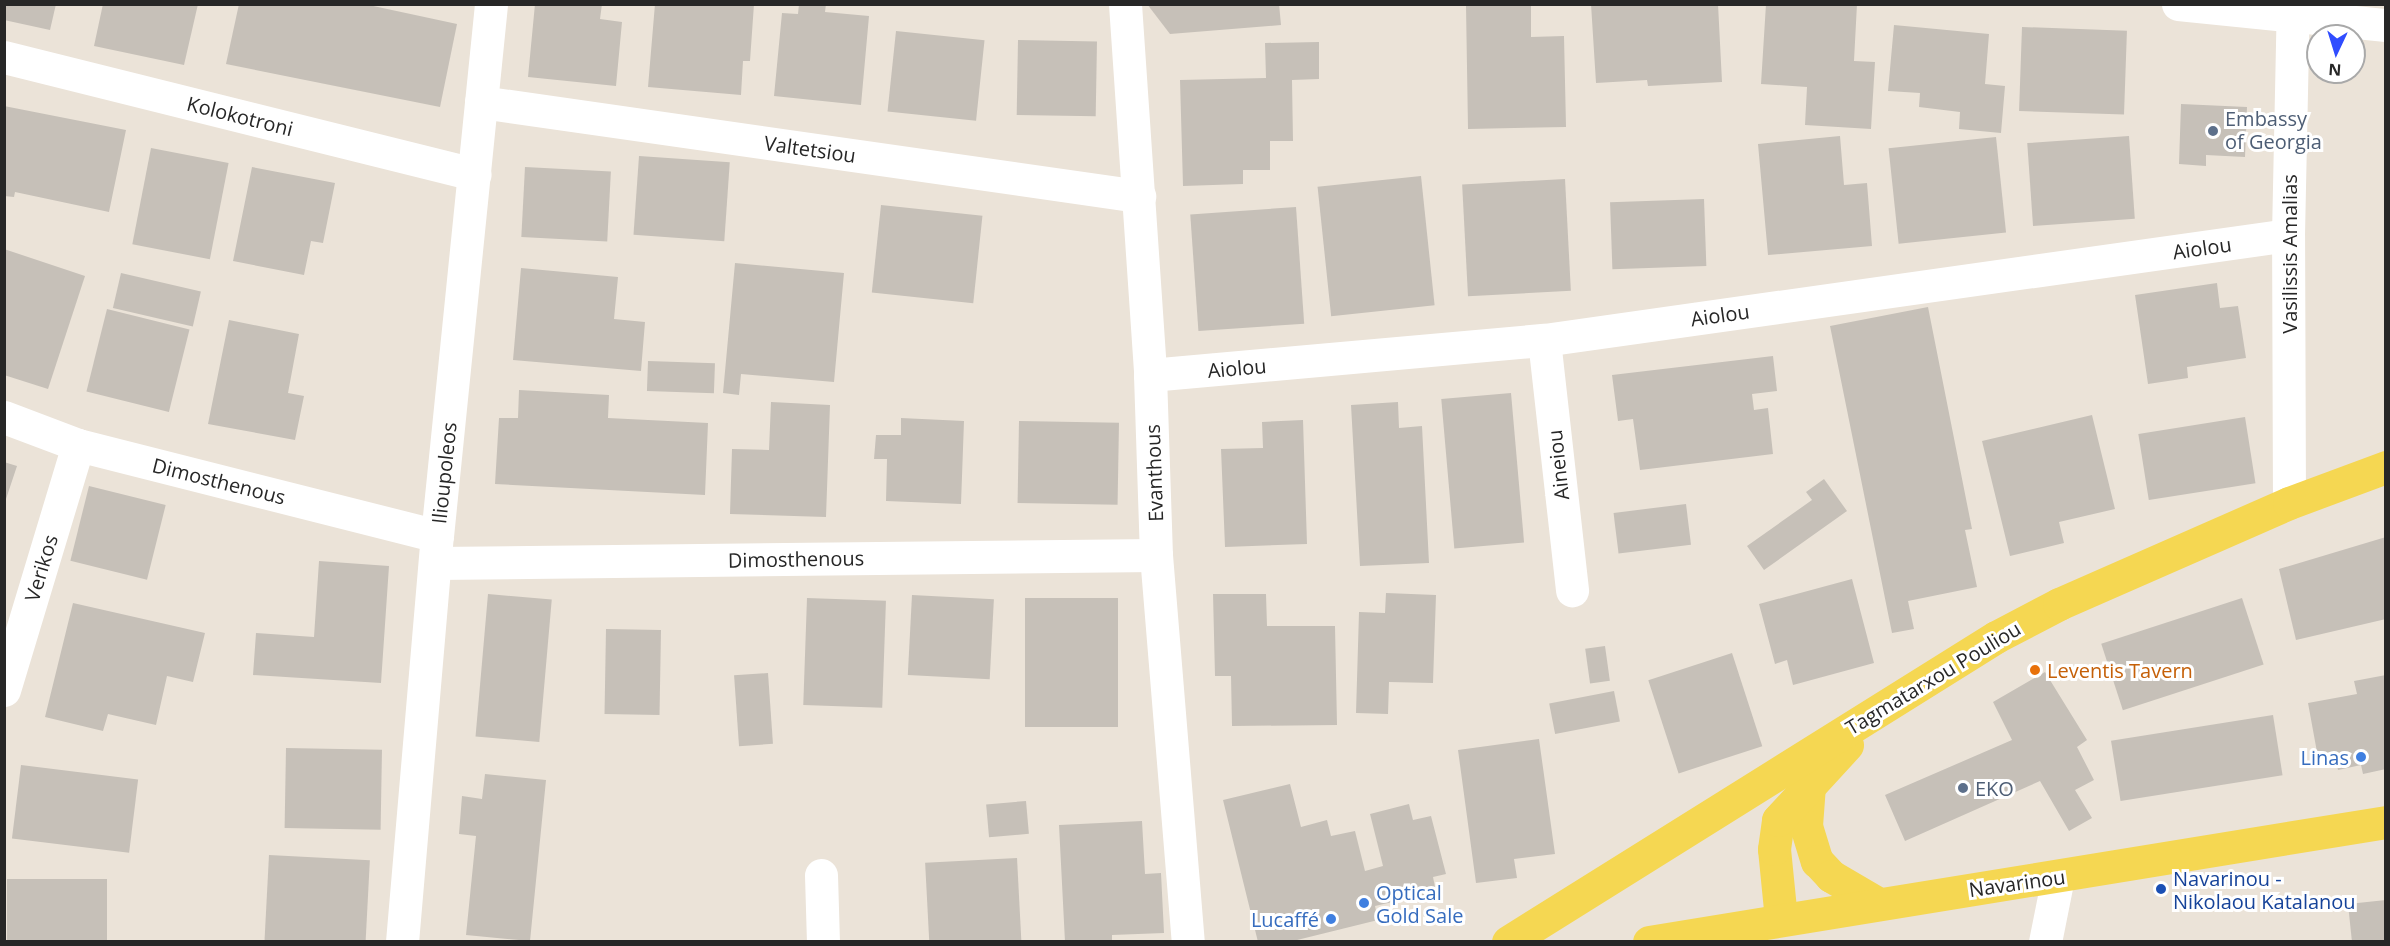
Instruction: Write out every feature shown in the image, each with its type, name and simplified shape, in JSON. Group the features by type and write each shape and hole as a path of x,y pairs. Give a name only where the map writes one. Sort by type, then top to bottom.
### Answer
{"main road":[{"name":"Tagmatarxou Pouliou","path":"1508,942 1876,713 1939,670 2059,604 2289,503 2385,467"},
{"path":"1781,919 1774,831 1785,808 1876,713"},
{"path":"1809,785 1806,826 1817,861 1831,876 1877,903"},
{"name":"Navarinou","path":"1649,942 1877,903 2058,877 2385,822"}],"street":[{"name":"Ilioupoleos","path":"402,942 437,550 491,4"},
{"name":"Evanthous","path":"1125,4 1150,375 1156,555 1188,942"},
{"path":"2178,4 2293,12 2385,25"},
{"name":"Vasilissis Amalias","path":"2289,503 2288,235 2293,12"},
{"name":"Kolokotroni","path":"4,57 475,174"},
{"name":"Valtetsiou","path":"481,102 1139,196"},
{"name":"Aiolou","path":"1150,375 1544,340 2288,235"},
{"name":"Aineiou","path":"1544,340 1572,590"},
{"name":"Dimosthenous","path":"4,417 78,446 437,550 1156,555"},
{"name":"Verikos","path":"4,690 78,446"},
{"path":"822,875 823,942"},
{"path":"2046,942 2058,877"}],"building":[{"path":"4,4 56,4 50,30 4,20"},
{"path":"103,4 198,4 184,65 94,46"},
{"path":"239,4 364,4 457,24 440,107 226,64"},
{"path":"535,4 602,4 600,19 622,22 616,86 528,77"},
{"path":"655,4 754,4 750,61 743,61 741,95 648,87"},
{"path":"799,4 826,4 825,12 869,16 861,105 774,96 782,13 798,14"},
{"path":"1147,4 1279,4 1281,25 1170,34"},
{"path":"1531,4 1531,37 1564,36 1566,127 1468,129 1466,6"},
{"path":"1591,4 1718,4 1722,82 1648,86 1647,80 1596,83"},
{"path":"1766,4 1857,4 1854,61 1875,62 1871,129 1805,125 1807,87 1761,84"},
{"path":"1894,25 1989,34 1985,84 2005,86 2001,133 1959,129 1960,112 1919,107 1920,93 1888,91"},
{"path":"2022,27 2127,31 2124,115 2019,111"},
{"path":"896,31 985,40 976,121 888,112"},
{"path":"1018,40 1097,41 1096,116 1017,115"},
{"path":"1319,42 1319,79 1292,80 1293,141 1270,141 1270,170 1243,170 1243,184 1183,186 1180,80 1266,78 1265,43"},
{"name":"Embassy of Georgia","path":"2181,104 2247,107 2245,157 2206,155 2206,166 2179,164"},
{"path":"4,106 126,130 109,212 15,192 14,197 4,196"},
{"path":"1840,136 1844,185 1867,183 1872,246 1768,255 1758,144"},
{"path":"2129,136 2135,219 2033,226 2027,143"},
{"path":"1996,137 2006,232 1899,244 1889,148"},
{"path":"151,148 229,163 210,259 132,244"},
{"path":"639,156 730,162 724,241 633,235"},
{"path":"252,167 335,183 323,243 311,241 304,275 233,261"},
{"path":"525,167 611,172 607,241 521,237"},
{"path":"1421,176 1435,305 1331,316 1318,187"},
{"path":"1565,179 1571,291 1468,296 1462,184"},
{"path":"1704,199 1706,266 1612,269 1610,202"},
{"path":"881,205 982,216 973,303 872,293"},
{"path":"1296,207 1304,324 1198,331 1190,214"},
{"path":"4,249 85,276 48,389 4,375"},
{"path":"735,263 844,273 834,382 741,374 739,395 723,393"},
{"path":"521,268 618,277 614,319 645,322 641,371 513,360"},
{"path":"121,273 201,291 193,327 113,308"},
{"path":"2217,283 2220,308 2238,306 2246,358 2187,367 2188,378 2148,384 2135,295"},
{"path":"1928,307 1972,529 1965,530 1977,587 1908,601 1914,629 1892,633 1830,326"},
{"path":"107,309 189,330 169,412 86,391"},
{"path":"229,320 299,334 288,393 304,396 295,440 208,424"},
{"path":"1773,356 1777,391 1752,394 1754,410 1768,408 1773,454 1640,470 1633,419 1618,421 1612,375"},
{"path":"648,361 715,363 714,393 647,391"},
{"path":"519,390 609,395 608,418 708,423 705,495 495,484 499,418 518,418"},
{"path":"1511,393 1524,542 1454,549 1441,399"},
{"path":"771,402 830,405 826,517 730,514 732,449 769,450"},
{"path":"1398,402 1399,428 1422,426 1429,563 1360,566 1351,405"},
{"path":"2092,415 2115,509 2059,522 2064,543 2010,556 1982,441"},
{"path":"2245,417 2255,483 2149,500 2138,434"},
{"path":"901,418 964,421 961,504 886,501 887,459 874,459 876,435 901,435"},
{"path":"1303,420 1307,544 1225,547 1221,449 1263,448 1262,422"},
{"path":"1019,421 1119,423 1118,505 1018,503"},
{"path":"4,462 17,466 5,502 4,502"},
{"path":"1824,479 1847,511 1764,570 1747,546 1812,500 1806,492"},
{"path":"89,486 166,505 147,580 70,561"},
{"path":"1686,504 1691,545 1619,554 1614,513"},
{"path":"2386,537 2386,619 2296,640 2279,569"},
{"path":"319,561 389,566 381,683 253,675 256,633 314,637"},
{"path":"1852,579 1874,663 1793,685 1787,660 1775,664 1759,604"},
{"path":"1386,593 1436,595 1433,683 1389,682 1388,714 1356,713 1359,612 1385,613"},
{"path":"488,594 552,600 539,742 476,736"},
{"path":"1213,594 1266,594 1267,626 1335,626 1337,725 1232,726 1231,676 1215,676"},
{"path":"912,595 994,599 990,679 908,675"},
{"path":"807,598 886,601 882,708 803,705"},
{"path":"1025,598 1118,598 1118,727 1025,727"},
{"path":"2242,598 2264,665 2123,710 2101,644"},
{"path":"73,603 205,633 193,682 167,676 156,725 108,714 103,731 45,717"},
{"path":"606,629 661,630 660,715 605,714"},
{"path":"1605,646 1610,681 1590,683 1585,649"},
{"path":"1732,653 1762,746 1679,773 1648,680"},
{"path":"2045,672 2087,740 2077,747 2094,780 2075,790 2092,818 2069,831 2040,781 1905,841 1885,795 2012,740 1993,702"},
{"path":"768,673 773,744 739,746 734,675"},
{"path":"2386,675 2386,769 2363,774 2361,765 2338,770 2336,760 2319,763 2308,703 2357,694 2354,681"},
{"path":"1614,691 1620,721 1555,734 1549,704"},
{"path":"2273,715 2283,775 2121,801 2111,741"},
{"path":"1539,739 1555,854 1514,859 1517,878 1476,883 1458,750"},
{"path":"286,748 382,750 381,830 285,828"},
{"path":"21,765 138,779 129,853 12,838"},
{"path":"485,774 546,780 530,941 466,935 476,836 459,834 462,796 482,799"},
{"path":"1290,784 1301,827 1327,820 1331,836 1355,831 1365,871 1383,866 1370,814 1409,804 1413,820 1431,816 1446,874 1433,877 1436,892 1375,906 1378,920 1289,942 1258,942 1223,800"},
{"path":"1026,801 1029,834 989,837 986,804"},
{"path":"1142,821 1145,874 1161,873 1164,933 1112,935 1112,942 1065,942 1059,825"},
{"path":"269,855 370,860 366,942 264,942"},
{"path":"1017,858 1021,942 929,942 925,863"},
{"path":"7,879 107,879 107,942 7,942"},
{"path":"2386,900 2386,942 2352,942 2348,904"}],"place":[{"name":"Embassy of Georgia","path":"2213,131"},
{"name":"Leventis Tavern","path":"2035,670"},
{"name":"Linas","path":"2361,757"},
{"name":"EKO","path":"1963,788"},
{"name":"Navarinou - Nikolaou Katalanou","path":"2161,889"},
{"name":"Optical Gold Sale","path":"1364,903"},
{"name":"Lucaffé","path":"1331,919"}]}
